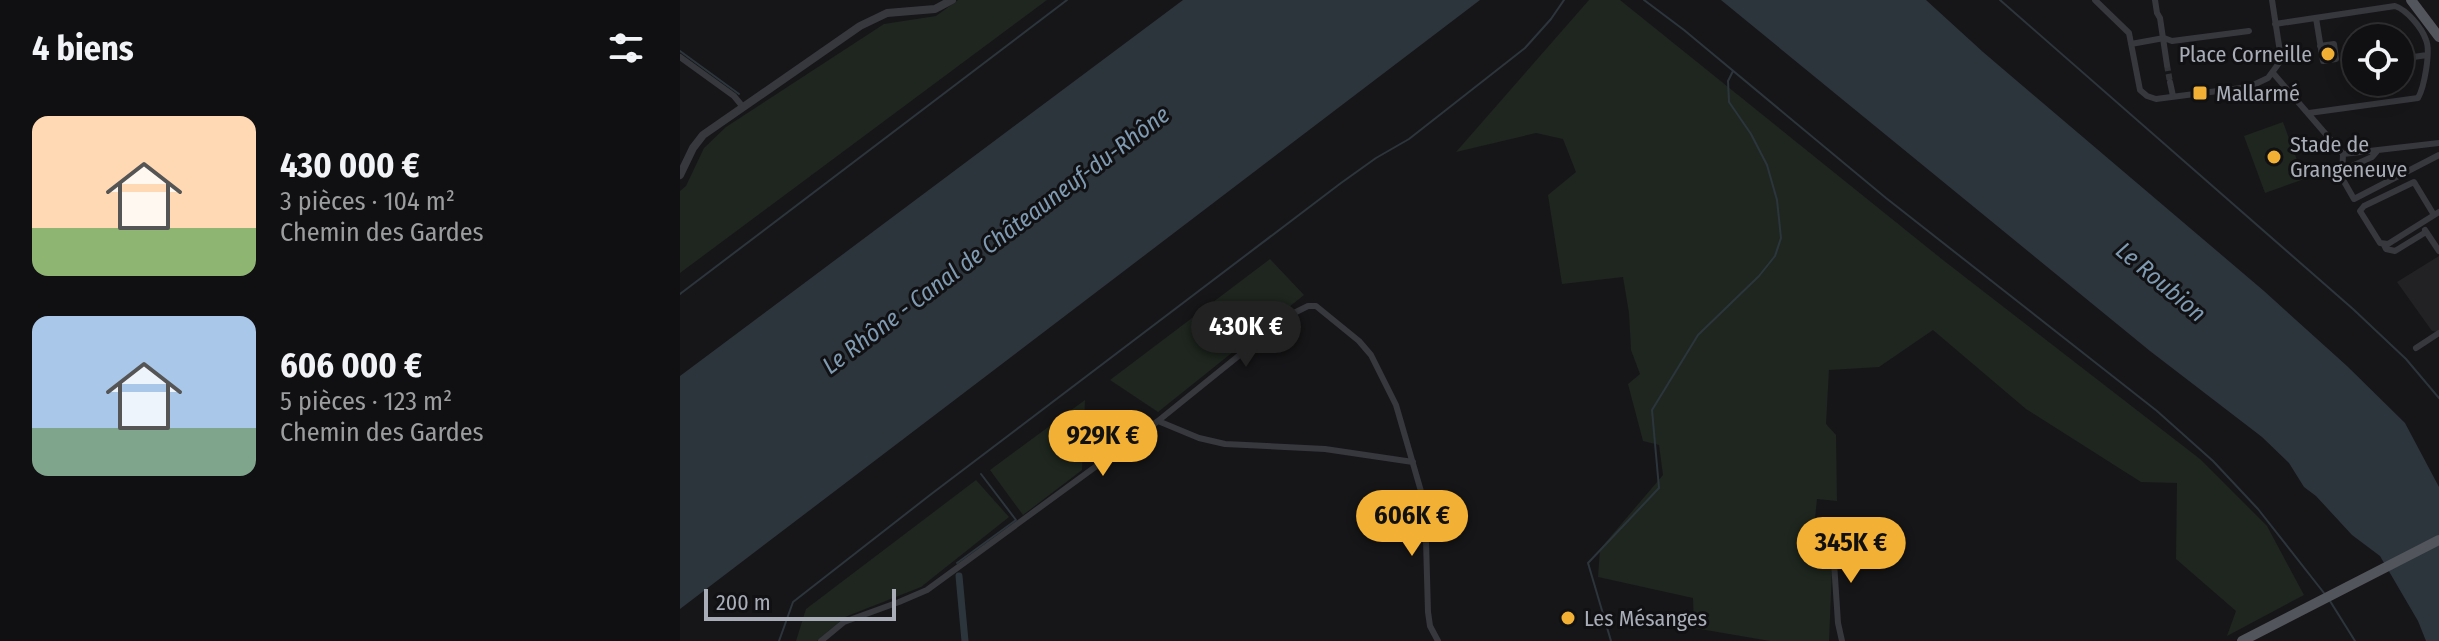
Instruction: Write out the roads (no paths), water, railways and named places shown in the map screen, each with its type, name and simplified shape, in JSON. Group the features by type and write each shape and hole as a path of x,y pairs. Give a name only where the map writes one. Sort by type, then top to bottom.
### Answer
{"main road":[{"path":"2411,0 2439,37"},
{"path":"2419,0 2439,25"},
{"path":"2242,641 2439,540"}],"street":[{"path":"920,0 920,11"},
{"path":"680,175 703,135 873,18 887,13 935,9 952,0"},
{"path":"2095,0 2129,33 2140,90 2156,99 2249,87 2273,73 2279,63 2280,52 2272,0"},
{"path":"2155,0 2167,65"},
{"path":"2362,0 2364,10"},
{"path":"2275,24 2395,6 2405,11 2425,36 2427,55 2423,86 2418,98 2309,113"},
{"path":"2316,18 2320,46"},
{"path":"2131,44 2249,31"},
{"path":"2414,57 2427,55"},
{"path":"680,57 734,96 743,107"},
{"path":"2273,73 2343,154 2342,175 2354,199 2439,155"},
{"path":"2170,82 2173,96"},
{"path":"2343,154 2439,143"},
{"path":"2342,175 2378,150"},
{"path":"2384,245 2436,213 2414,182 2364,206 2360,211 2386,249 2395,251 2426,232"},
{"path":"2420,223 2439,251"},
{"path":"821,641 844,622 927,590 1158,421 1288,316 1308,306 1316,306 1359,341 1371,355 1396,405 1425,505 1428,612 1430,626 1438,641"},
{"path":"2416,348 2439,333"},
{"path":"1158,421 1199,438 1225,444 1325,449 1413,462"},
{"path":"1832,532 1842,641"}],"water":[{"name":"Le Rhône - Canal de Châteauneuf-du-Rhône","path":"1183,0 1480,0 680,609 680,376"},
{"name":"Le Roubion","path":"1721,0 1926,0 2264,291 2405,423 2439,487 2439,641 2426,641 2418,621 2380,556 2352,535 2304,487 2289,463 2262,437 2150,351"}],"waterway":[{"path":"680,294 1067,0"},
{"path":"779,641 793,602 1341,183 1409,139 1525,48 1564,0"},
{"path":"1644,0 1886,198 2157,411 2213,461 2258,509 2324,593"},
{"path":"2000,0 2353,309 2406,359 2439,398"},
{"path":"680,51 739,94"},
{"path":"1611,641 1588,563 1659,488 1652,410 1698,335 1759,276 1775,256 1781,238 1777,200 1767,165 1729,102 1728,81 1733,71"},
{"path":"957,563 1016,520 981,474"},
{"path":"959,576 965,641"},
{"path":"2330,601 2355,641"}],"tunnel":[{"path":"2167,65 2170,82"}],"place":[{"name":"Place Corneille","path":"2328,54"},
{"name":"Mallarmé","path":"2200,93"},
{"name":"Stade de Grangeneuve","path":"2274,157"},
{"name":"Les Mésanges","path":"1568,618"}]}
